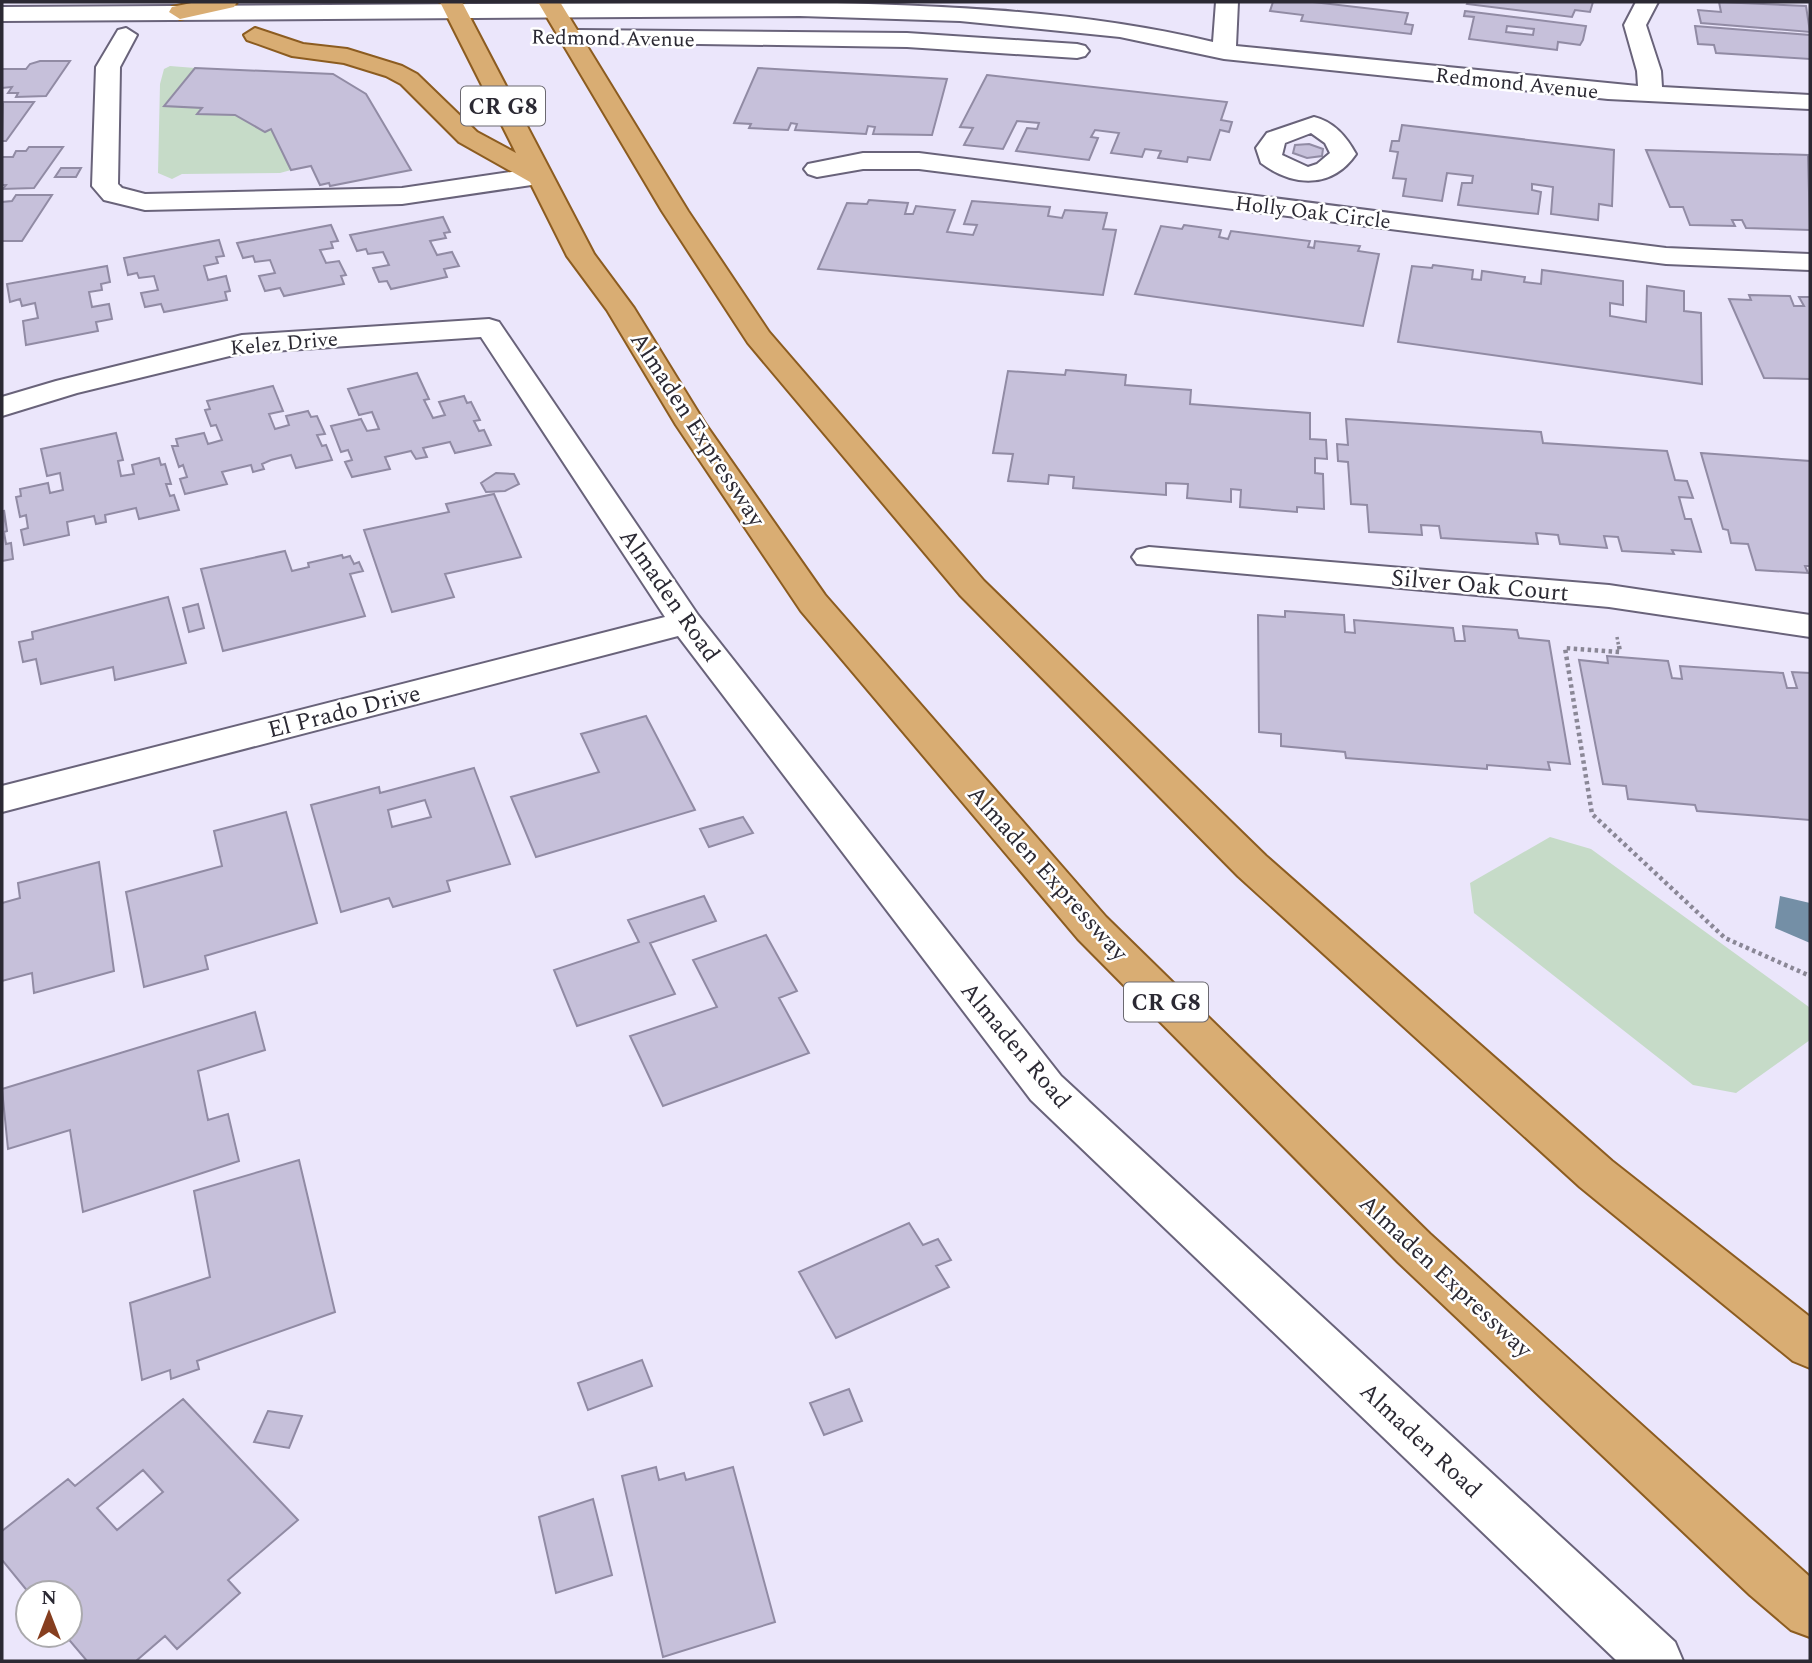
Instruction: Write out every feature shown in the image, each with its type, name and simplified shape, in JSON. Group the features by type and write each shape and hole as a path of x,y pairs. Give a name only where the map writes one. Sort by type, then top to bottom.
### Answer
{"main road":[{"path":"180,12 226,2"},
{"path":"552,6 675,211 758,337 972,588 1252,866 1596,1174 1810,1346"},
{"name":"Almaden Expressway","path":"453,7 581,257 620,308 691,425 813,603 1092,928 1413,1248 1758,1567 1810,1611"},
{"path":"255,35 300,51 347,56 394,71 409,79 468,137 538,176"}],"street":[{"path":"1224,52 1227,2"},
{"path":"1647,2 1635,25 1649,71 1650,95"},
{"name":"Redmond Avenue","path":"2,14 42,8 180,12 800,5 1087,26 1171,37 1224,52 1327,64 1650,95 1810,103"},
{"path":"2,34 351,35"},
{"path":"127,34 108,67 105,186 113,194 145,202 346,199 402,196 538,176"},
{"path":"440,36 494,36"},
{"name":"Redmond Avenue","path":"545,37 907,40 1095,52"},
{"name":"Redmond Avenue","path":"1130,54 1166,56 1224,52"},
{"path":"1320,105 1276,138 1269,148 1270,158 1284,170 1303,177 1323,172 1336,164 1343,154 1320,105 1327,64"},
{"name":"Holly Oak Circle","path":"817,169 863,161 919,161 1666,256 1810,262"},
{"path":"1292,210 1303,177"},
{"name":"Kelez Drive","path":"2,407 67,387 242,344 489,328"},
{"name":"Almaden Road","path":"489,328 686,623 1046,1088 1656,1661"},
{"name":"Silver Oak Court","path":"1149,557 1609,596 1810,626"},
{"name":"El Prado Drive","path":"2,799 686,623"}],"path":[{"path":"1609,596 1620,652 1565,648 1592,814 1725,938 1810,976"}],"green space":[{"path":"170,66 195,68 164,106 202,108 198,114 235,115 265,132 271,129 291,170 280,173 182,174 172,179 158,173 160,84 164,69"},
{"path":"1550,837 1591,849 1809,1007 1810,1040 1736,1093 1693,1085 1474,913 1470,883"}],"water":[{"path":"1780,896 1810,903 1810,943 1775,928"}],"building":[{"path":"1273,2 1313,2 1408,13 1405,24 1413,25 1411,34 1301,21 1303,15 1270,11"},
{"path":"1593,2 1590,12 1575,10 1572,17 1467,4"},
{"path":"1719,2 1806,6 1810,32 1701,23 1698,10 1721,12"},
{"path":"1465,11 1586,26 1580,45 1558,42 1557,50 1469,39 1474,17 1464,16","holes":["1507,26 1534,29 1533,35 1506,32"]},
{"path":"1695,26 1810,35 1810,59 1716,53 1714,45 1698,44"},
{"path":"40,61 70,61 46,96 16,97 18,93 8,93 12,87 2,88 2,69 26,69 30,64"},
{"path":"195,68 333,74 366,94 411,170 330,186 329,183 320,185 311,166 291,170 271,129 265,132 235,115 197,114 202,108 164,106"},
{"path":"758,68 947,79 932,135 873,134 875,127 868,126 866,134 795,130 797,124 791,123 788,130 749,128 751,124 734,123"},
{"path":"987,75 1227,102 1221,120 1232,122 1229,132 1220,130 1210,160 1188,157 1187,162 1158,158 1161,151 1145,149 1142,157 1111,153 1119,133 1095,130 1091,137 1098,138 1089,160 1016,151 1027,128 1037,129 1039,123 1017,121 1003,149 964,145 973,128 960,127"},
{"path":"3,102 34,102 6,141 2,141"},
{"path":"1402,125 1614,150 1612,206 1599,204 1598,220 1551,214 1553,187 1532,184 1532,190 1541,192 1538,214 1458,205 1462,183 1472,183 1473,176 1447,173 1442,201 1403,196 1406,179 1393,178 1398,152 1390,151 1392,141 1399,141"},
{"path":"1309,144 1323,149 1322,156 1307,158 1293,153 1295,145"},
{"path":"29,147 63,147 34,188 3,189 6,185 2,185 2,157 13,157 16,151 26,151"},
{"path":"1646,150 1808,155 1810,230 1746,228 1742,220 1732,220 1735,226 1690,225 1683,207 1670,207"},
{"path":"61,168 81,168 76,177 55,177"},
{"path":"16,195 52,195 22,241 2,241 2,202 12,201"},
{"path":"869,200 908,203 905,214 913,214 916,206 955,210 947,232 973,235 977,225 964,224 972,201 1050,207 1048,216 1062,218 1065,210 1107,213 1103,229 1116,230 1103,295 818,269 847,203 867,204"},
{"path":"443,217 450,232 444,233 446,238 430,241 437,255 452,252 459,266 444,269 447,277 391,289 387,281 379,282 373,268 389,265 383,252 368,254 366,249 357,251 350,235"},
{"path":"331,225 338,241 331,242 333,248 320,250 326,263 339,261 346,275 341,276 344,284 284,296 280,288 265,291 259,276 275,273 270,260 255,262 253,256 243,258 237,243"},
{"path":"1184,225 1221,230 1219,237 1228,239 1231,231 1310,241 1308,247 1314,248 1315,241 1360,246 1358,251 1379,254 1363,326 1135,294 1161,226 1182,229"},
{"path":"219,240 224,256 216,257 218,263 204,266 208,280 226,276 230,291 225,292 227,300 164,312 161,304 145,307 141,293 158,290 154,276 139,278 137,273 128,275 124,258"},
{"path":"1433,265 1473,270 1472,279 1481,280 1482,271 1525,277 1524,282 1541,284 1542,270 1623,281 1623,305 1610,303 1610,316 1646,322 1647,286 1684,291 1684,311 1701,313 1702,384 1398,342 1412,266 1432,268"},
{"path":"107,266 110,282 101,284 102,290 89,292 92,307 109,304 112,319 96,322 98,331 26,345 23,321 38,318 35,303 22,306 20,299 10,302 7,284"},
{"path":"1749,295 1790,296 1794,306 1804,306 1799,297 1810,297 1810,379 1764,378 1729,299 1751,300"},
{"path":"1066,370 1126,375 1125,385 1191,390 1190,404 1310,413 1310,439 1326,440 1327,459 1315,458 1315,473 1323,474 1324,509 1297,507 1297,512 1240,507 1241,490 1231,489 1231,502 1187,498 1188,484 1166,483 1166,495 1073,488 1074,477 1049,475 1048,484 1008,481 1013,454 993,453 1008,371 1065,375"},
{"path":"417,373 429,399 424,400 433,418 445,415 439,402 464,396 467,403 471,402 480,420 474,421 479,431 484,430 491,445 455,453 450,442 423,448 427,457 416,459 411,451 385,457 390,469 352,477 345,462 352,460 348,450 341,452 331,426 361,419 367,431 379,429 372,412 359,415 348,389"},
{"path":"273,386 283,411 269,414 275,429 289,425 286,416 308,411 311,417 317,416 325,434 317,435 322,446 326,445 332,460 296,468 291,455 262,464 264,469 253,472 251,465 222,472 227,484 185,494 180,479 187,477 183,465 179,467 172,446 178,446 176,439 204,433 208,444 222,440 216,425 211,426 205,410 210,409 207,401"},
{"path":"1346,419 1541,432 1543,443 1667,451 1675,480 1687,481 1693,498 1679,497 1685,519 1691,519 1701,552 1672,550 1674,554 1622,551 1618,537 1604,536 1607,548 1560,544 1558,535 1536,533 1538,544 1441,538 1439,526 1421,525 1422,535 1369,532 1367,505 1351,504 1348,462 1338,461 1337,444 1348,445"},
{"path":"116,433 123,460 118,461 121,476 134,474 132,465 159,458 161,465 165,464 171,484 166,484 170,496 174,495 179,510 139,519 136,508 105,515 106,522 96,524 94,516 67,522 69,535 24,545 21,530 28,528 26,515 20,517 16,497 21,496 20,489 48,483 50,493 63,490 60,473 47,476 41,449"},
{"path":"1701,453 1810,461 1810,566 1805,566 1808,573 1756,570 1748,544 1731,543 1728,530 1723,529"},
{"path":"496,473 514,474 519,484 505,491 486,492 481,483"},
{"path":"494,494 521,557 445,574 454,597 392,612 364,530 449,512 446,504"},
{"path":"4,510 6,544 11,543 13,559 2,561"},
{"path":"285,551 292,571 309,567 308,563 342,555 343,558 350,556 354,564 359,562 363,571 350,574 365,616 223,651 201,569"},
{"path":"168,597 186,663 115,680 113,667 41,684 36,659 23,662 19,642 33,639 32,632"},
{"path":"198,604 204,628 189,632 183,608"},
{"path":"1285,611 1344,615 1345,632 1355,633 1354,620 1453,628 1455,641 1465,641 1463,626 1517,630 1519,638 1549,641 1570,764 1548,762 1550,770 1487,765 1487,769 1346,758 1345,752 1281,746 1281,734 1259,732 1258,615 1285,617"},
{"path":"1607,656 1668,661 1672,678 1682,679 1680,666 1783,673 1787,688 1797,688 1792,672 1810,673 1810,820 1697,811 1695,805 1628,799 1626,786 1603,784 1579,660 1608,663"},
{"path":"646,716 695,810 536,857 511,797 599,772 581,734"},
{"path":"474,768 510,864 447,881 450,891 393,907 389,898 341,912 311,805 379,787 380,793","holes":["425,800 431,817 392,827 388,810"]},
{"path":"286,812 317,923 205,956 208,969 144,987 126,892 222,866 214,831"},
{"path":"743,817 753,833 709,847 700,829"},
{"path":"99,862 114,971 34,993 32,973 2,981 2,903 20,898 18,883"},
{"path":"704,896 716,921 650,943 675,994 577,1026 554,970 639,942 628,920"},
{"path":"766,935 797,991 779,998 809,1053 663,1106 630,1036 717,1007 693,960"},
{"path":"255,1012 265,1050 198,1071 208,1120 228,1114 239,1161 83,1212 70,1130 8,1149 2,1089"},
{"path":"299,1160 335,1312 197,1361 199,1369 171,1379 170,1370 142,1380 130,1303 210,1277 194,1191"},
{"path":"909,1223 923,1245 938,1239 951,1260 936,1266 949,1287 836,1338 799,1272"},
{"path":"642,1360 652,1386 588,1410 578,1383"},
{"path":"849,1389 862,1421 824,1435 810,1403"},
{"path":"183,1399 298,1520 228,1580 240,1593 177,1649 165,1636 136,1661 87,1661 77,1649 84,1649 84,1579 18,1579 2,1560 2,1531 68,1479 75,1486","holes":["143,1470 163,1492 117,1530 97,1508"]},
{"path":"268,1411 302,1416 289,1448 254,1442"},
{"path":"656,1467 659,1480 684,1473 686,1480 733,1467 775,1622 663,1657 622,1476"},
{"path":"593,1499 612,1575 556,1593 539,1517"}]}
